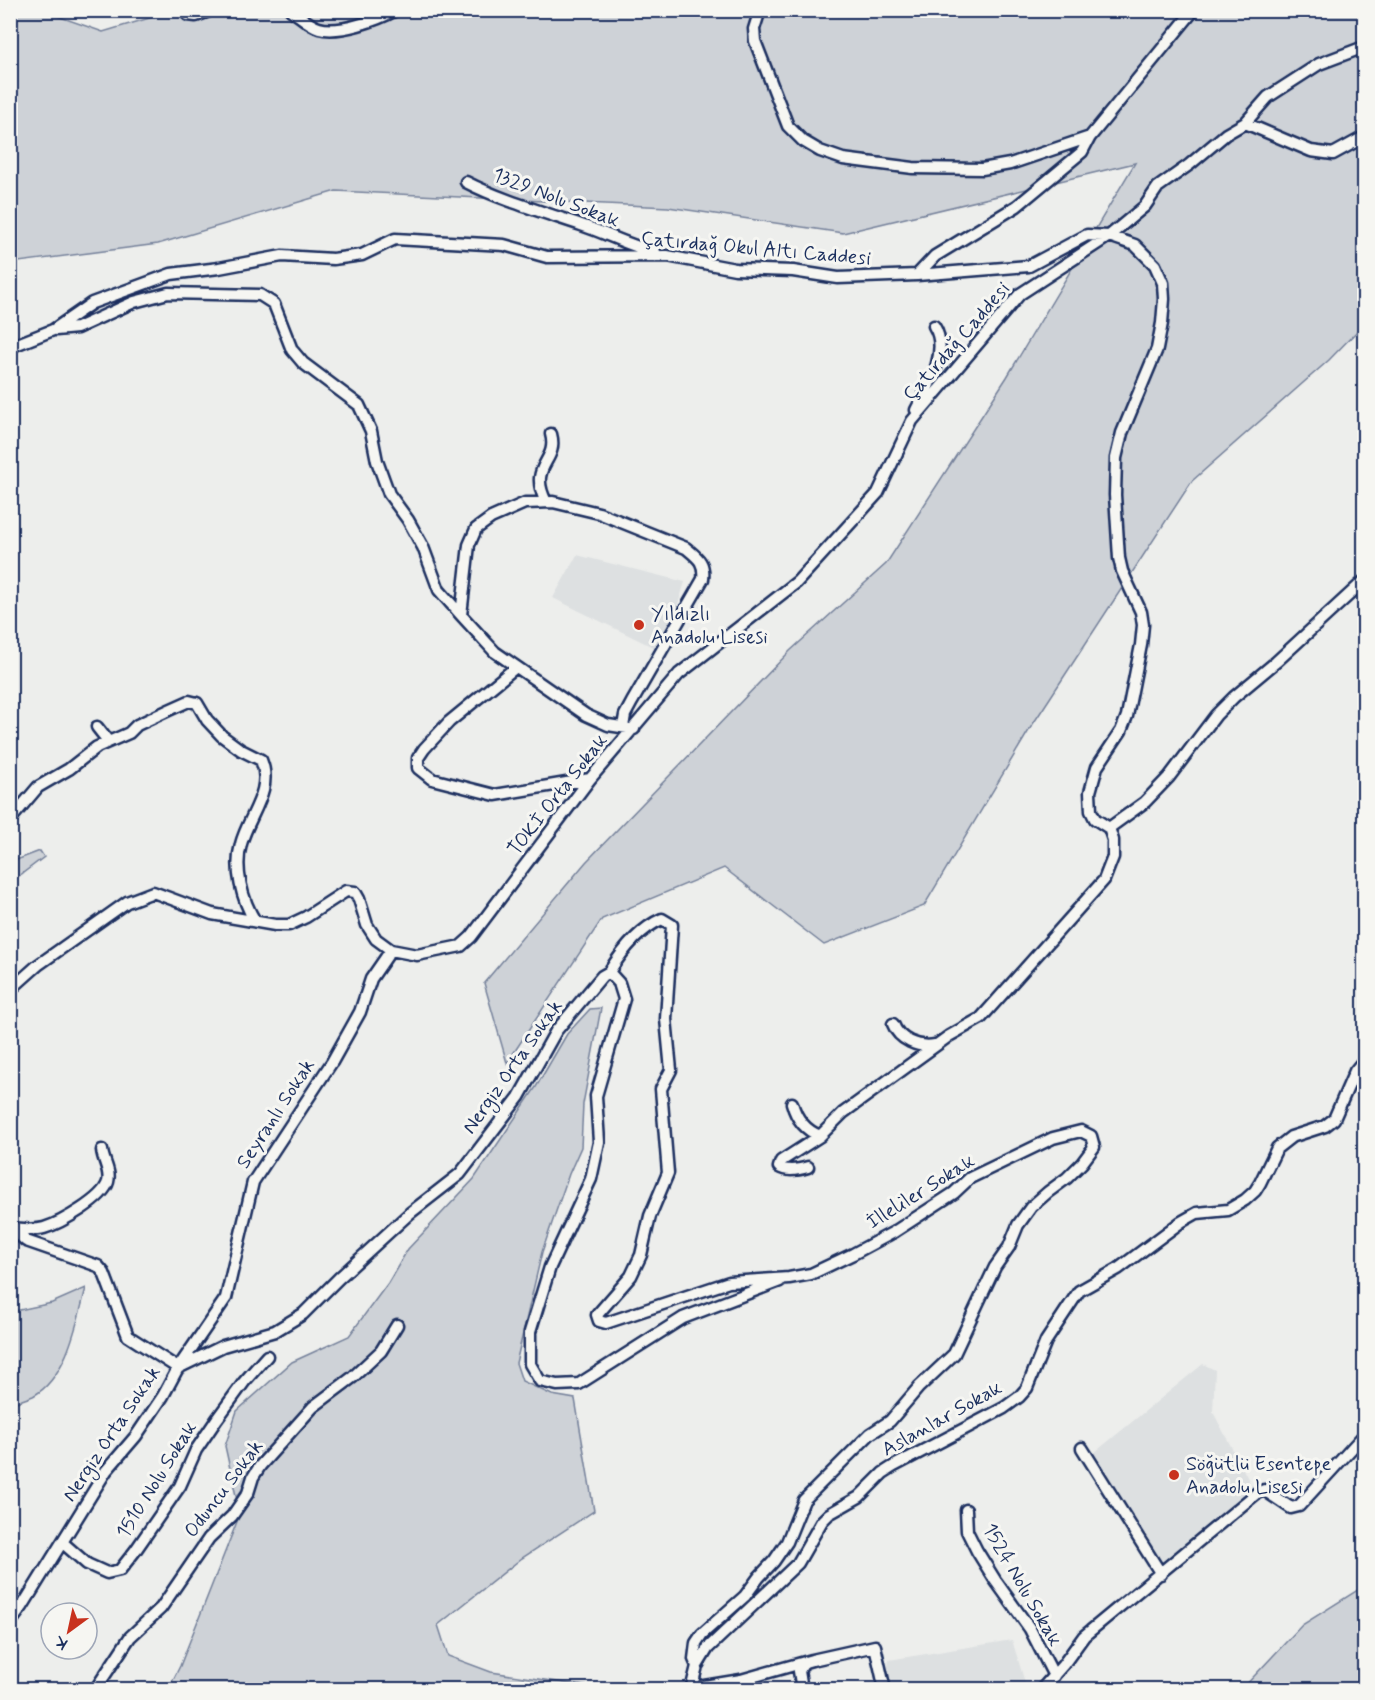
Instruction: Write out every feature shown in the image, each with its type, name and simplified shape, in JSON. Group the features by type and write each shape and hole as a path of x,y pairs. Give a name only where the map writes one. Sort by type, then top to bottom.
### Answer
{"street":[{"path":"189,10 188,15 195,16 212,10"},
{"path":"291,10 318,28 332,30 396,10"},
{"path":"760,10 754,29 755,41 781,111 788,126 803,141 820,151 843,159 913,168 981,169 1010,164 1090,137"},
{"path":"917,275 935,256 1017,206 1082,152 1090,137 1194,10"},
{"name":"Çatırdağ Caddesi","path":"628,728 679,674 797,582 879,493 912,421 1020,294 1109,236 1145,206 1158,187 1226,134 1245,123 1268,97 1319,64 1365,47"},
{"path":"1245,123 1311,151 1333,154 1365,137"},
{"name":"1329 Nolu Sokak","path":"466,182 634,246 667,256"},
{"name":"Çatırdağ Okul Altı Caddesi","path":"53,330 92,303 171,273 219,268 282,256 333,259 362,255 395,239 504,245 547,257 667,256 735,269 793,271 837,278 917,275 1029,266 1087,235 1109,236"},
{"path":"808,1167 783,1170 778,1167 781,1161 820,1136 843,1113 935,1045 981,1018 1104,880 1113,857 1113,840 1109,828 1095,819 1091,811 1090,792 1097,767 1121,730 1126,716 1143,625 1141,612 1122,571 1119,558 1115,495 1116,458 1122,433 1157,349 1164,299 1163,283 1155,265 1135,246 1109,236"},
{"name":"TOKİ Orta Sokak","path":"53,330 77,328 134,302 168,293 260,294 274,304 292,350 303,363 359,405 371,430 377,461 389,494 408,520 423,547 439,590 495,652 586,715 608,725 628,728 471,937 460,945 417,955 391,950"},
{"path":"912,421 931,380 941,347 940,336 934,326"},
{"path":"10,347 53,330"},
{"path":"546,502 540,491 538,479 554,444 551,434"},
{"path":"461,615 469,545 476,529 491,518 525,502 546,502 581,508 625,522 686,548 698,557 705,568 704,579 632,702 625,716 628,728"},
{"path":"1109,828 1145,802 1169,777 1216,715 1234,697 1365,581"},
{"path":"516,667 449,722 424,749 418,758 418,768 432,779 495,795 590,779"},
{"path":"10,820 38,787 69,770 97,747 189,701 197,703 207,720 222,736 241,750 261,760 265,770 265,782 241,844 239,866 245,900 255,921"},
{"path":"97,727 108,741"},
{"path":"10,990 38,965 127,903 153,892 212,914 275,925 289,925 346,891 354,892 359,899 367,925 376,939 391,950"},
{"name":"İlleliler Sokak","path":"609,972 626,948 651,923 662,919 672,925 666,1019 671,1070 661,1089 668,1173 650,1216 640,1255 631,1276 597,1315 598,1320 606,1323 729,1282 789,1278 811,1274 873,1244 934,1207 970,1178 1053,1138 1081,1131 1090,1136 1095,1146 1082,1163 1031,1207 1018,1225 1009,1247 995,1267 954,1354 927,1379 890,1421 870,1434 804,1500 787,1542 774,1561 745,1596 702,1634 696,1643 694,1659 698,1666"},
{"name":"Seyranlı Sokak","path":"178,1368 226,1298 253,1182 332,1062 360,1012 371,979 391,950"},
{"path":"609,972 619,983 624,999 596,1096 599,1142 591,1179 550,1267 530,1332 530,1364 540,1381 557,1385 579,1384 683,1318 789,1278"},
{"name":"Nergiz Orta Sokak","path":"10,1623 63,1543 106,1471 136,1436 163,1396 178,1368 223,1346 275,1331 303,1314 403,1220 460,1174 519,1097 556,1031 602,976 609,972"},
{"path":"893,1024 899,1034 913,1043 924,1046 935,1045"},
{"name":"Aslanlar Sokak","path":"692,1689 698,1666 712,1644 798,1563 822,1521 859,1497 883,1473 894,1466 1004,1408 1019,1397 1033,1377 1051,1331 1079,1291 1118,1269 1181,1221 1197,1213 1228,1210 1245,1200 1260,1183 1277,1148 1291,1137 1325,1126 1334,1119 1355,1071 1365,1060"},
{"path":"792,1103 798,1118 810,1131 820,1136"},
{"path":"10,1227 31,1230 43,1228 64,1219 92,1200 108,1183 109,1172 102,1150"},
{"path":"10,1227 26,1241 98,1266 104,1273 128,1335 178,1368"},
{"name":"Oduncu Sokak","path":"95,1689 130,1637 161,1608 209,1538 232,1516 248,1493 260,1466 313,1407 353,1377 381,1351 397,1325"},
{"name":"1510 Nolu Sokak","path":"63,1543 87,1564 107,1573 120,1570 180,1486 196,1450 217,1419 244,1382 267,1356"},
{"path":"1041,1689 1054,1676 1084,1636 1257,1493 1264,1490 1291,1508 1299,1506 1365,1435"},
{"path":"1082,1448 1161,1574"},
{"name":"1524 Nolu Sokak","path":"966,1510 967,1531 977,1551 1030,1629 1054,1676"},
{"path":"10,1603 22,1607"},
{"path":"692,1689 741,1685 803,1664 875,1646 885,1689"},
{"path":"802,1689 799,1671 803,1664"}],"shaded area":[{"path":"176,10 1364,11 1364,324 1329,360 1192,481 1031,727 924,906 824,945 724,868 602,919 507,1063 484,983 586,862 790,651 886,564 1007,377 1135,163 843,233 668,207 336,191 158,244 11,263 10,11 43,11 103,32"},
{"name":"Yıldızlı Anadolu Lisesi","path":"577,555 685,582 663,652 553,598"},
{"path":"40,851 44,857 11,882 11,862"},
{"path":"601,1008 583,1104 581,1147 569,1174 542,1252 516,1363 522,1381 552,1395 575,1399 594,1511 522,1558 438,1625 448,1656 491,1672 605,1689 168,1690 180,1666 240,1514 225,1446 237,1411 292,1362 349,1336 388,1283 408,1249 474,1179 536,1087 567,1034 590,1009"},
{"path":"86,1288 69,1348 54,1376 45,1388 33,1396 11,1404 11,1305 15,1311 52,1303"},
{"name":"Söğütlü Esentepe Anadolu Lisesi","path":"1203,1364 1215,1370 1213,1412 1256,1494 1159,1568 1089,1457"},
{"path":"1364,1586 1364,1687 1362,1689 1242,1689 1302,1625"},
{"path":"1012,1640 1027,1689 886,1690 884,1683 889,1660"}],"place":[{"name":"Yıldızlı Anadolu Lisesi","path":"639,625"},
{"name":"Söğütlü Esentepe Anadolu Lisesi","path":"1174,1475"}]}
